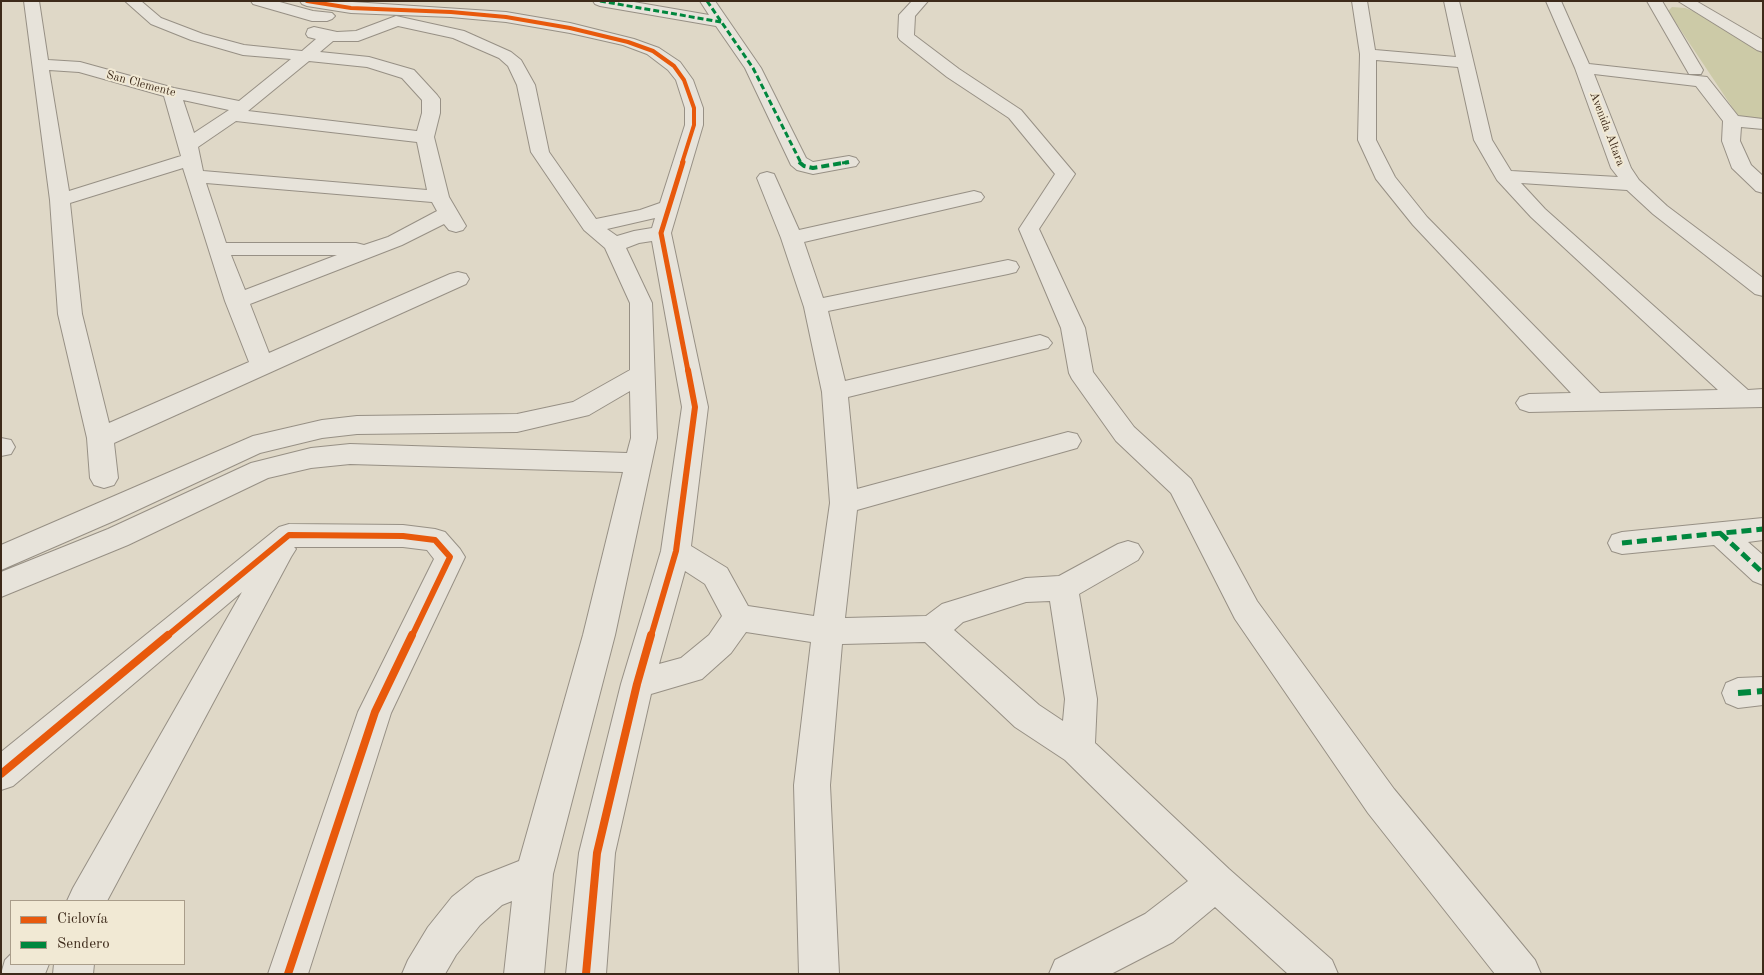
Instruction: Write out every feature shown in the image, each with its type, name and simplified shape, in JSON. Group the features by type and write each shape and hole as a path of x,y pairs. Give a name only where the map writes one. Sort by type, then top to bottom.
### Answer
{"street":[{"path":"31,1 60,200 70,314 100,438 104,478"},
{"path":"132,1 156,21 196,38 243,50 368,62 408,74 431,99 431,113 425,137 447,213"},
{"path":"258,1 396,21 458,34 496,37 524,20"},
{"path":"600,1 721,22"},
{"path":"707,1 753,68 798,161 804,166 813,168 849,162"},
{"path":"921,1 907,15 906,37 953,73 1015,114 1065,174 1029,229 1073,328 1081,373 1125,434 1181,486 1246,610 1381,801 1521,974"},
{"path":"1359,1 1368,54 1367,140 1386,179 1420,221 1594,402"},
{"path":"1451,1 1483,140 1499,169 1538,213 1753,398"},
{"name":"Avenida Altara","path":"1553,1 1580,62 1621,168 1632,184 1660,210 1763,289"},
{"path":"1685,1 1763,47"},
{"path":"1629,68 1695,70 1656,4 1681,4 1707,14"},
{"path":"310,8 451,12 524,20 570,28 628,42 653,51 674,66 690,92 694,108 694,125 665,220 695,407 676,551 637,684 597,854 586,974"},
{"path":"310,8 314,34 358,36 396,21"},
{"path":"458,34 486,22 486,16"},
{"path":"191,160 237,111 330,36"},
{"path":"496,37 505,55 522,74 540,152 591,226 614,245 641,303 644,438 600,635 534,874 524,974"},
{"path":"1368,54 1466,63"},
{"path":"1580,62 1629,68 1701,81 1732,121 1731,141 1742,168 1763,187"},
{"name":"San Clemente","path":"40,64 80,67 237,111 425,137"},
{"path":"172,93 218,249 262,366"},
{"path":"1732,121 1763,124"},
{"path":"60,200 191,160 447,213"},
{"path":"1499,169 1566,172 1621,168"},
{"path":"1566,172 1632,184"},
{"path":"767,178 792,238 815,307 834,392 844,503 812,785 819,974"},
{"path":"792,238 974,197"},
{"path":"236,301 395,241 447,213"},
{"path":"591,226 644,215 665,220"},
{"path":"614,245 634,237 665,220"},
{"path":"218,249 373,249"},
{"path":"815,307 1008,267"},
{"path":"100,438 458,279"},
{"path":"834,392 1040,343"},
{"path":"1,558 253,445 322,429 357,425 517,423 580,409 643,374"},
{"path":"1529,403 1753,398"},
{"path":"311,458 322,429"},
{"path":"844,503 1068,441"},
{"path":"1,585 118,537 262,470 311,458 350,454 638,463"},
{"path":"1622,543 1763,529"},
{"path":"1720,533 1763,573"},
{"path":"87,900 289,535"},
{"path":"1,774 289,535 403,536 435,540 450,557 375,712 288,974"},
{"path":"676,551 716,576 738,618"},
{"path":"738,618 828,631 932,629 953,614 1026,590 1063,588 1128,552"},
{"path":"1063,588 1081,700 1077,749"},
{"path":"637,684 691,669 720,644 738,618"},
{"path":"932,629 1027,716 1077,749 1216,882 1318,974"},
{"path":"422,974 442,941 466,911 490,891 534,874"},
{"path":"1069,974 1159,928 1216,882"},
{"path":"19,974 28,965"}],"shaded area":[{"path":"1672,7 1685,8 1696,12 1763,51 1763,119 1740,119 1668,11"}],"marked path":[{"path":"600,1 721,22"},
{"path":"707,1 753,68 798,161 804,166 813,168 849,162"},
{"path":"1622,543 1763,529"},
{"path":"1720,533 1763,573"},
{"path":"1738,693 1763,691"}],"cycle path":[{"path":"307,1 351,8 451,12 506,17 570,28 628,42 653,51 674,66 684,80 694,108 694,125 661,233 695,407 676,551 637,684 597,853 586,974"},
{"path":"1,774 289,535 403,536 435,540 450,557 375,712 288,974"}]}
